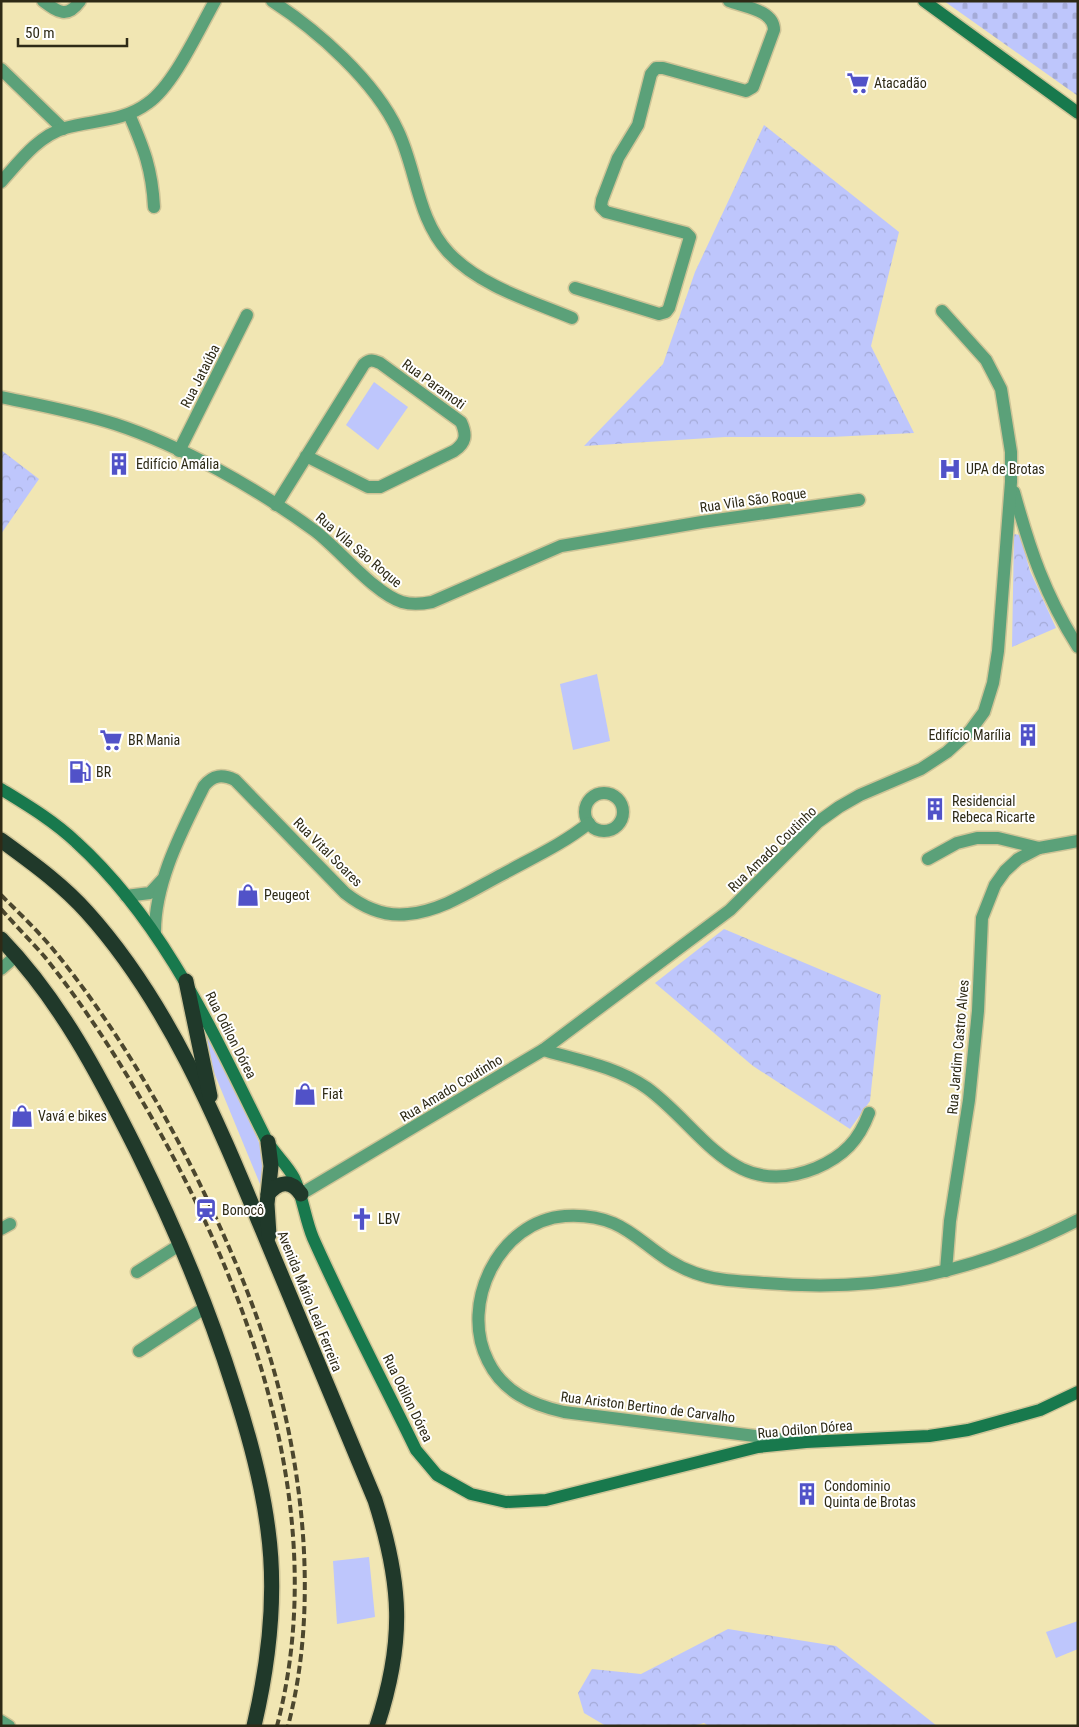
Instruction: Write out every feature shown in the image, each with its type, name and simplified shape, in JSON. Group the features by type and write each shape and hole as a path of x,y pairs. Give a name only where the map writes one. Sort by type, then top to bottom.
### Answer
{"highway":[{"name":"Avenida Mário Leal Ferreira","path":"1,840 57,883 86,911 136,975 168,1027 217,1122 270,1246 375,1500 391,1558 397,1589 398,1623 388,1692 376,1726"},
{"path":"1,938 47,993 88,1056 164,1204 206,1307 246,1426 256,1463 268,1530 272,1593 270,1626 260,1698 254,1726"},
{"path":"186,981 199,1051 217,1122"},
{"path":"268,1142 271,1166 268,1194 270,1246"},
{"path":"268,1194 275,1186 284,1183 294,1186 301,1194"}],"street":[{"path":"43,1 54,9 67,12 74,10 80,1"},
{"path":"1,182 32,148 63,129 129,114 149,103 165,87 215,1"},
{"path":"272,1 309,28 337,53 365,82 383,105 398,130 427,218 447,251 462,265 484,279 572,318"},
{"path":"574,288 659,314 666,312 669,308 690,237 686,233 606,212 601,207 602,200 618,158 638,125 651,74 656,68 663,68 746,91 753,87 774,30 774,24 766,15 729,1"},
{"path":"924,1 1078,113"},
{"path":"1,69 63,129"},
{"path":"129,114 146,155 152,178 154,207"},
{"name":"Rua Amado Coutinho","path":"301,1194 543,1050 730,910 825,817 860,796 921,769 947,752 970,731 984,712 993,683 998,651 1011,482 1011,452 1001,389 986,360 942,312"},
{"name":"Rua Jataúba","path":"179,450 247,315"},
{"name":"Rua Paramoti","path":"276,505 306,456 364,364 373,360 461,422 465,430 465,438 461,446 380,487 368,487 306,456"},
{"name":"Rua Vila São Roque","path":"1,396 88,416 124,427 179,450 276,505 315,531 384,592 404,603 432,602 561,546 702,522 859,500"},
{"path":"1011,482 1037,571 1050,601 1078,647"},
{"name":"Rua Vital Soares","path":"155,934 155,919 164,878 204,786 210,778 219,775 235,780 352,898 374,911 391,914 408,914 445,904 566,840 589,823"},
{"name":"Rua Odilon Dórea","path":"1,789 47,819 76,841 126,896 155,934 186,981 268,1142 292,1175 301,1194 313,1237 416,1450 438,1475 471,1494 506,1502 546,1500 758,1447 806,1442 930,1436 968,1430 1040,1410 1078,1392"},
{"path":"928,859 957,843 977,838 998,838 1039,848 1078,840"},
{"name":"Rua Jardim Castro Alves","path":"946,1271 950,1221 970,1090 978,1011 982,918 995,885 1018,860 1039,848"},
{"name":"Rua Vital Soares","path":"126,896 150,893 164,878"},
{"path":"1,969 17,955"},
{"path":"543,1050 623,1074 639,1083 667,1105 714,1152 748,1172 767,1175 788,1175 832,1161 850,1147 862,1131 869,1113"},
{"name":"Rua Ariston Bertino de Carvalho","path":"806,1442 564,1412 527,1400 508,1388 495,1374 486,1358 478,1330 479,1308 484,1288 494,1264 504,1247 532,1225 552,1218 594,1217 615,1222 676,1264 709,1278 796,1286 855,1286 892,1283 946,1271 1001,1254 1078,1220"},
{"path":"137,1272 181,1244"},
{"path":"139,1351 206,1307"},
{"path":"1,1722 8,1726"}],"green space":[{"path":"944,1 1078,1 1078,96"},
{"path":"764,125 899,232 871,346 914,433 831,437 725,437 584,446 663,364 695,272"},
{"path":"374,382 408,407 378,450 346,425"},
{"path":"1,450 39,479 1,534"},
{"path":"1014,534 1020,535 1030,571 1056,628 1012,647"},
{"path":"597,674 610,741 573,750 560,684"},
{"path":"724,929 881,995 870,1101 850,1129 753,1066 655,983"},
{"path":"207,1035 250,1121 265,1157 262,1189 206,1053 204,1036"},
{"path":"369,1557 375,1617 337,1624 333,1561"},
{"path":"1078,1621 1078,1649 1056,1658 1046,1632"},
{"path":"728,1629 836,1646 937,1726 709,1726 704,1723 693,1726 606,1726 584,1713 578,1693 592,1669 641,1674"}],"railway":[{"path":"1,895 46,941 73,974 111,1028 146,1084 179,1142 204,1193 233,1255 258,1319 278,1386 289,1434 303,1532 305,1582 303,1631 298,1679 288,1726"},
{"path":"1,909 44,956 74,995 141,1099 190,1189 223,1261 251,1336 273,1412 288,1490 295,1569 291,1648 277,1726"}],"place":[{"name":"Atacadão","path":"858,83"},
{"name":"Edifício Amália","path":"119,464"},
{"name":"UPA de Brotas","path":"950,469"},
{"name":"Edifício Marília","path":"1028,735"},
{"name":"BR Mania","path":"111,740"},
{"name":"BR","path":"80,772"},
{"name":"Residencial Rebeca Ricarte","path":"935,809"},
{"name":"Peugeot","path":"248,895"},
{"name":"Fiat","path":"305,1094"},
{"name":"Vavá e bikes","path":"22,1116"},
{"name":"Bonocô","path":"206,1210"},
{"name":"LBV","path":"362,1219"},
{"name":"Condominio Quinta de Brotas","path":"807,1494"}]}
